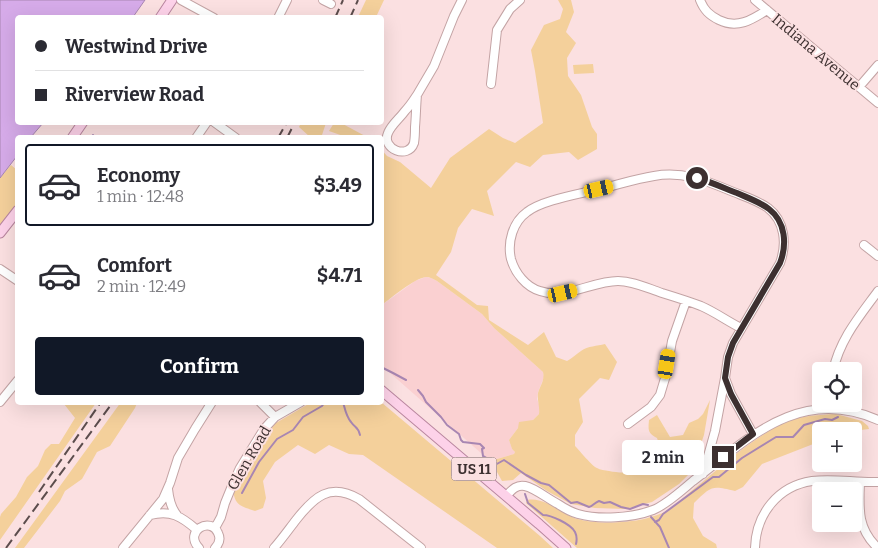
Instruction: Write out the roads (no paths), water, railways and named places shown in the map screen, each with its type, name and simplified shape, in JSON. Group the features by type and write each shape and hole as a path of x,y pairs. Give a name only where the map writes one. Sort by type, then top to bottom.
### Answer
{"main road":[{"path":"162,15 172,0"},
{"path":"0,233 15,214"},
{"name":"US 11","path":"384,393 566,548"}],"street":[{"path":"181,0 208,15"},
{"path":"280,15 287,0"},
{"path":"323,0 331,4"},
{"path":"417,95 414,143 406,151 399,152 389,145 387,135 417,95 432,71 462,0"},
{"path":"491,84 497,30 510,9 520,0"},
{"path":"700,0 704,8 713,17 722,22 734,24 748,21 767,10"},
{"name":"Indiana Avenue","path":"755,0 878,103"},
{"path":"859,88 878,65"},
{"path":"218,125 232,135"},
{"path":"703,474 715,431 730,349 780,263 784,249 784,234 779,222 769,209 754,200 697,178 676,174 658,175 545,203 536,206 523,215 515,226 510,248 512,263 515,270 525,281 537,290 550,294 563,293 611,281 619,281 644,286 701,306 741,328"},
{"path":"864,245 878,256"},
{"path":"0,269 15,279"},
{"path":"835,362 843,341 878,290"},
{"path":"628,424 651,406 662,391 672,341 686,301"},
{"path":"725,378 731,394 753,434"},
{"path":"0,402 15,384"},
{"path":"124,548 163,499 178,458 210,405"},
{"path":"263,405 275,418"},
{"name":"Glen Road","path":"217,547 220,538 215,528 240,468 264,429 275,418 296,405"},
{"path":"506,496 514,488 523,485 577,514 596,517 625,516 656,509 753,434 797,413 812,410"},
{"path":"858,412 878,420"},
{"path":"755,548 761,520 772,502 785,491 799,484 813,481 860,482"},
{"path":"862,482 878,482"},
{"path":"168,489 169,498 177,516"},
{"path":"274,548 311,502 327,493 338,492 359,499 421,548"},
{"path":"150,515 166,513 177,516 197,530"},
{"path":"862,524 867,537 878,548"},
{"path":"199,548 194,538 197,530 207,525 215,528"}],"waterway":[{"path":"384,369 406,380"},
{"path":"418,390 447,425 459,434 463,442 480,444 484,448 482,449 483,456 495,465 504,460 526,475 549,485 571,503 577,502 589,507 599,501 604,503 610,502 630,509 643,504 648,505"},
{"path":"242,493 259,462 277,439 293,430 303,417 323,405"},
{"path":"344,405 348,417 360,435"},
{"path":"655,522 713,477 719,477 742,458 776,437 793,437 804,425 825,419 832,420 838,417"},
{"path":"525,494 528,503 543,515 560,520 573,529 576,535 576,544"},
{"path":"651,517 660,527 669,548"}],"railway":[{"path":"336,15 343,0"},
{"path":"351,15 358,0"},
{"path":"280,135 285,125"},
{"path":"288,135 294,125"},
{"path":"39,492 99,405"},
{"path":"6,548 111,405"}]}
